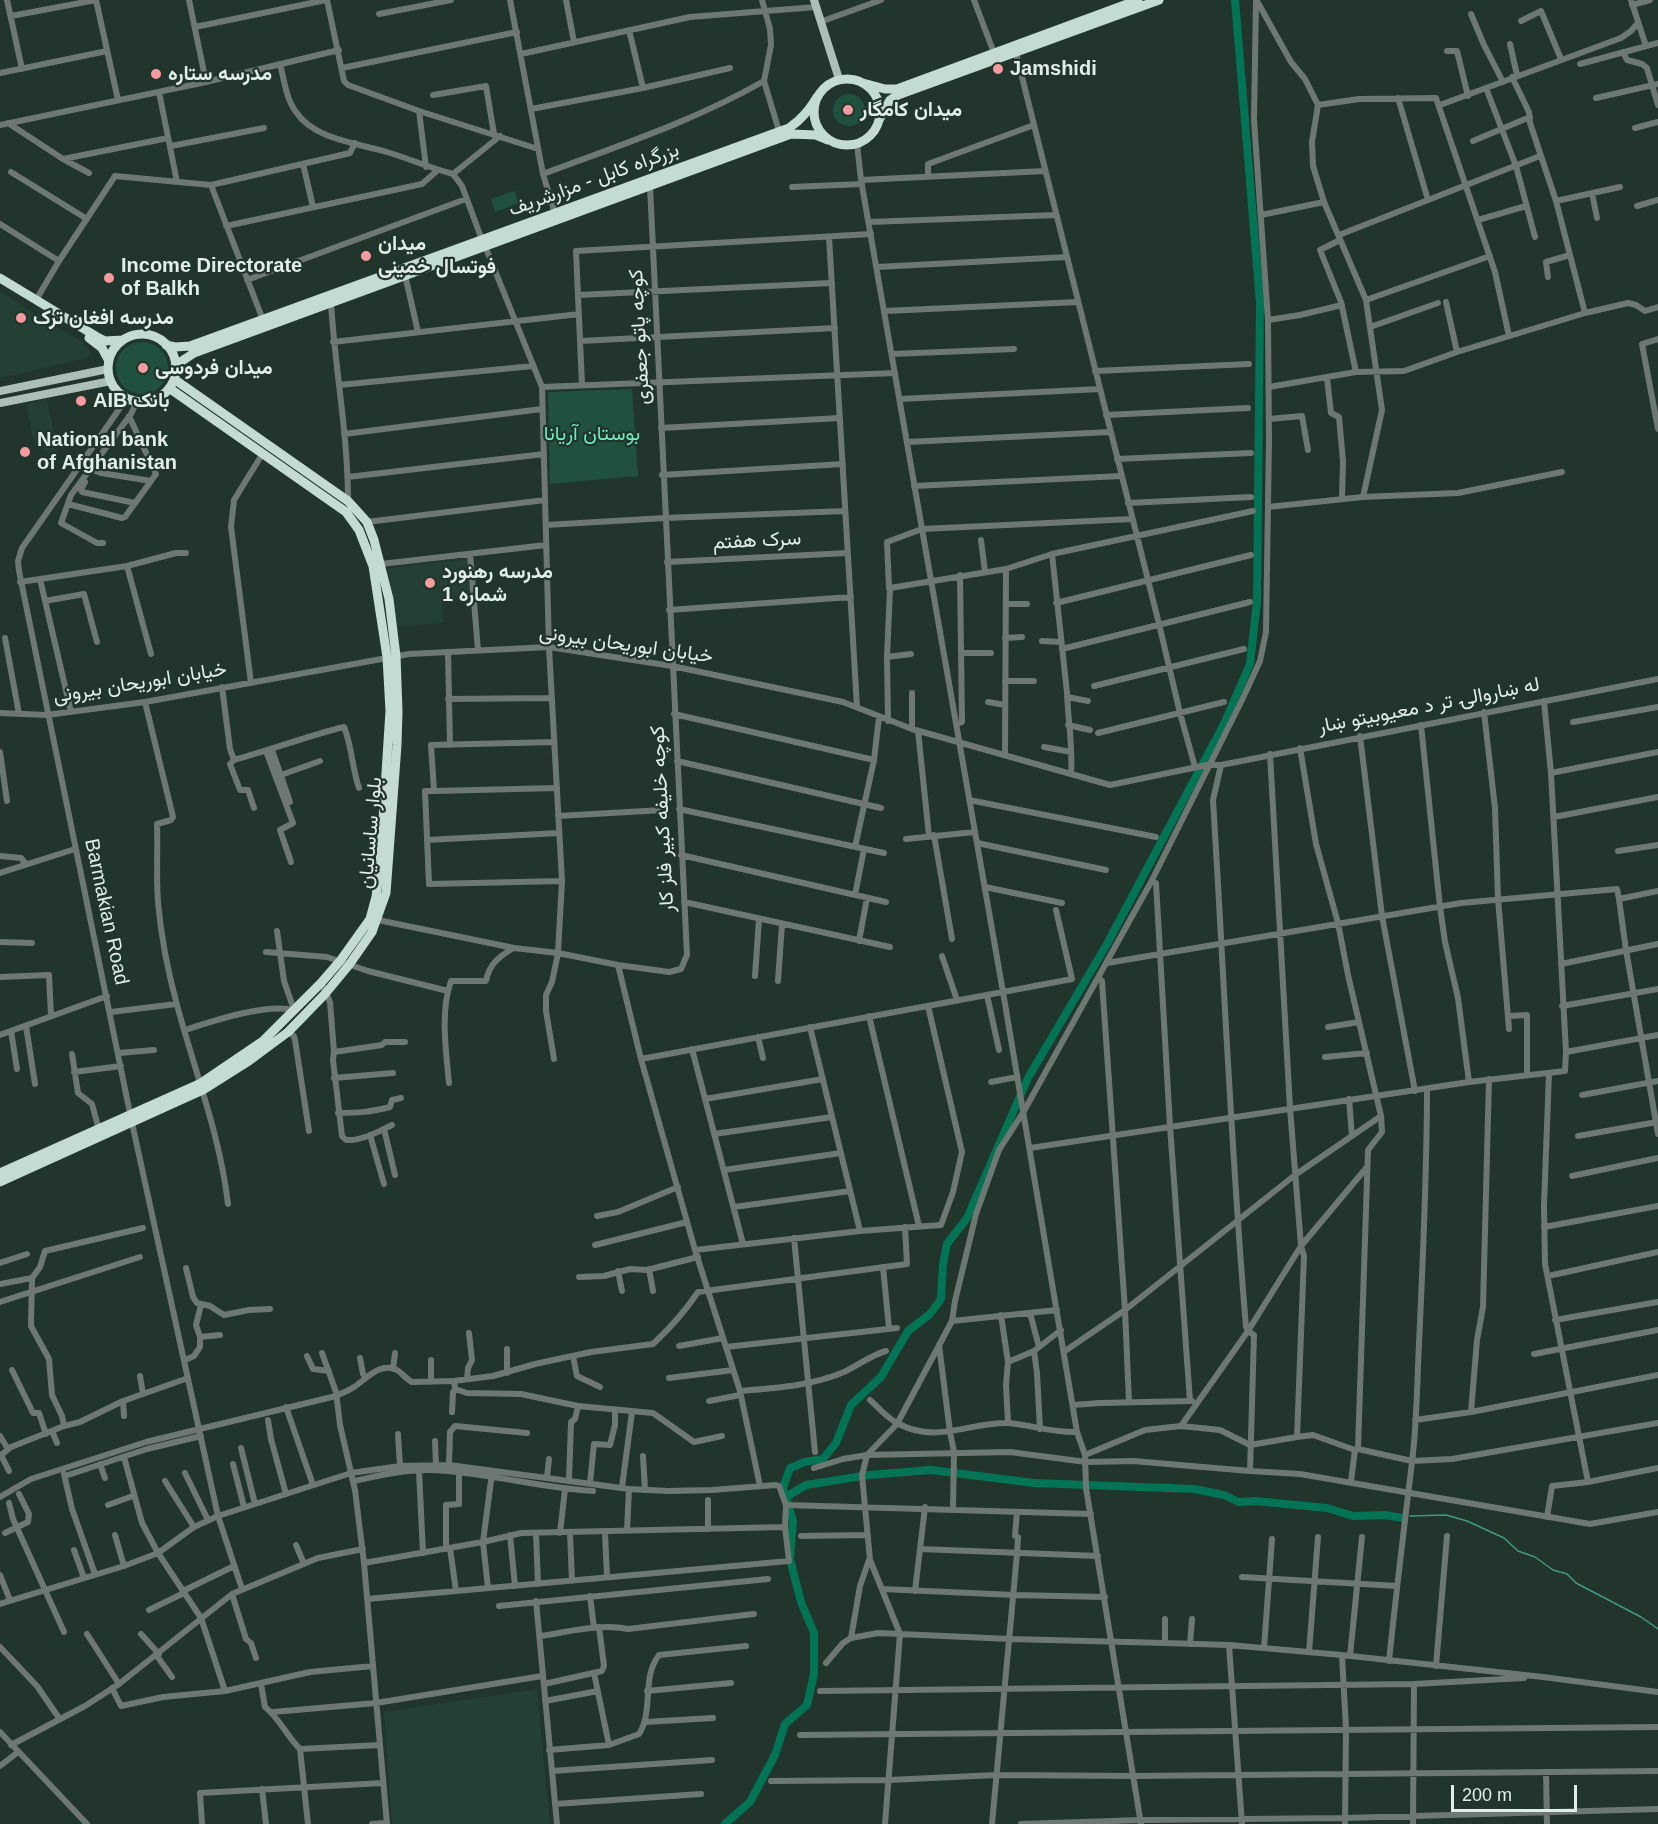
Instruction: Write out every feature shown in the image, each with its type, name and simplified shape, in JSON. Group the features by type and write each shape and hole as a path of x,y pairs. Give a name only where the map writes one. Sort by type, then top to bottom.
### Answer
{"highway":[{"path":"1138,0 1015,50 898,95 890,100 875,130 857,144 847,145 828,140 816,125 813,116 817,96 822,89 839,79 851,79 874,87 897,89 994,53 1015,50 1159,0"},
{"path":"863,83 872,89 878,98 879,120"},
{"name":"بزرگراه کابل - مزارشریف","path":"166,345 190,346 556,217 789,128 810,110 817,96"},
{"name":"بزرگراه کابل - مزارشریف","path":"556,217 650,186 791,134 816,135 828,140"},
{"name":"بزرگراه کابل - مزارشریف","path":"173,379 179,363 194,353 405,275 484,243"},
{"path":"0,278 36,300 69,323 102,348 109,365 111,381 118,391 132,400 151,400 164,393 173,379 175,361 166,345 159,339 141,334 123,340 105,341 69,323 0,283"},
{"path":"109,365 112,353 123,340"},
{"name":"بلوار ساسانیان","path":"173,379 263,453 346,512 359,530 373,566 391,656"},
{"name":"بلوار ساسانیان","path":"0,1182 202,1086 249,1061 288,1032 326,994 374,920 390,711 391,656 388,599 381,564 367,522 348,501 173,379"},
{"name":"بلوار ساسانیان","path":"202,1086 263,1041 344,963"},
{"name":"بلوار ساسانیان","path":"0,1173 99,1130 131,1120"}],"main road":[{"path":"815,3 839,79"},
{"path":"0,391 109,365"},
{"path":"0,403 111,381"}],"street":[{"path":"7,0 22,69"},
{"path":"11,16 96,0 118,100"},
{"path":"189,0 206,82"},
{"path":"195,27 326,0 339,50 344,81 348,85 419,111 538,149"},
{"path":"379,14 451,0"},
{"path":"510,0 543,174 556,217"},
{"path":"566,0 574,42"},
{"path":"762,0 771,45 764,81 779,131"},
{"path":"820,22 881,0"},
{"path":"974,0 994,53"},
{"path":"1256,0 1291,62 1305,79 1318,105 1312,142 1313,166 1324,202 1366,300 1382,410 1363,497"},
{"path":"885,1824 900,1634 870,1560 862,1478 867,1455 897,1424 952,1321 976,1214 999,1150 1151,882 1260,661 1266,632 1269,507 1268,320 1254,120 1256,0"},
{"path":"1646,46 1632,2 1650,0"},
{"path":"521,54 690,17 766,11 815,3"},
{"path":"1521,21 1541,11 1561,58"},
{"path":"1472,14 1484,45 1503,82"},
{"path":"1440,105 1561,58 1621,38 1638,23"},
{"path":"629,30 643,87"},
{"path":"342,68 517,32"},
{"path":"1580,64 1658,43"},
{"path":"1510,44 1514,76 1530,117 1540,156 1556,201 1585,313"},
{"path":"0,125 206,82 339,50"},
{"path":"1015,50 1147,581 1160,624 1180,713 1197,767"},
{"path":"0,74 107,51"},
{"path":"1447,51 1457,51 1468,96"},
{"path":"1623,52 1626,60 1646,66 1655,84 1658,105"},
{"path":"280,64 290,102 296,113 318,132 389,152 426,167 453,174 462,186 542,387 549,647 562,881 558,953 552,982 546,995 546,1011 554,1059"},
{"path":"531,108 730,68"},
{"path":"543,174 662,131 728,102 764,81"},
{"path":"1596,98 1655,84"},
{"path":"433,95 486,86 497,135"},
{"path":"1486,88 1516,166 1535,237"},
{"path":"159,92 177,182"},
{"path":"1398,98 1428,200"},
{"path":"1318,105 1359,99 1436,98 1490,256 1509,336"},
{"path":"419,111 426,167"},
{"path":"1473,141 1530,117"},
{"path":"1635,128 1658,122"},
{"path":"9,123 63,159 89,173"},
{"path":"928,176 928,164 1034,125"},
{"path":"171,146 264,128"},
{"path":"453,174 497,135"},
{"path":"63,159 168,138"},
{"path":"36,300 115,176 211,185 350,153 355,143"},
{"path":"857,144 930,581 1004,992 1018,1086 1065,1351 1072,1405 1077,1432 1086,1458 1086,1485 1141,1822"},
{"path":"1356,372 1342,305 1320,250 1340,237 1540,156"},
{"path":"303,164 313,207"},
{"path":"226,226 422,184 438,170"},
{"path":"792,187 928,176 1045,171"},
{"path":"11,172 87,219"},
{"path":"211,185 263,320"},
{"name":"کوچه پاتو جعفری","path":"650,186 672,666"},
{"path":"1556,201 1620,187"},
{"path":"1592,193 1597,218"},
{"path":"247,280 466,199"},
{"path":"1637,206 1658,201"},
{"path":"1261,214 1324,202"},
{"path":"1478,220 1526,206"},
{"path":"869,222 1056,214"},
{"path":"0,224 59,261"},
{"path":"582,385 576,251 871,234"},
{"path":"829,237 857,707"},
{"path":"1548,277 1546,262 1570,255"},
{"path":"1366,300 1490,256"},
{"path":"877,267 1067,257"},
{"path":"405,275 418,332"},
{"path":"578,296 832,284"},
{"path":"885,311 1078,302"},
{"path":"1446,302 1457,352"},
{"path":"331,303 333,342 348,477 348,501"},
{"path":"1370,327 1438,303"},
{"path":"1269,387 1356,372 1404,370 1585,313 1628,303 1645,311 1658,307"},
{"path":"1268,320 1342,305"},
{"path":"333,342 579,314"},
{"path":"580,341 835,328"},
{"path":"1658,339 1642,344 1658,429"},
{"path":"892,354 1014,349"},
{"path":"1095,371 1249,364"},
{"path":"339,385 533,366"},
{"path":"542,387 896,373"},
{"path":"1327,378 1330,413 1339,417 1343,461 1342,499"},
{"path":"900,399 1100,389"},
{"path":"103,543 97,543 61,523 71,495 129,416 132,400"},
{"name":"Barmakian Road","path":"132,400 22,548 18,561 20,582 111,1012 131,1120 220,1525 242,1589"},
{"path":"1106,415 1248,408"},
{"path":"344,434 542,409"},
{"path":"68,504 122,518 151,482 156,474 129,416"},
{"path":"1269,418 1302,416 1308,450"},
{"path":"661,428 840,418"},
{"path":"907,442 1110,432"},
{"path":"251,683 231,527 234,500 263,453"},
{"path":"1117,459 1251,453"},
{"path":"348,477 543,454"},
{"path":"662,474 843,464"},
{"path":"91,469 151,482"},
{"path":"1269,507 1363,497 1458,494 1562,472"},
{"path":"86,476 82,492 135,503"},
{"path":"914,486 1121,476"},
{"path":"1128,503 1251,497"},
{"path":"367,522 545,500"},
{"path":"546,525 845,511"},
{"path":"889,588 1006,569 1052,554 1253,511"},
{"path":"888,721 887,542 922,529 1132,519"},
{"path":"981,540 985,572"},
{"path":"381,564 546,545"},
{"path":"20,582 127,566 176,553 186,553"},
{"name":"سرک هفتم","path":"667,562 848,553"},
{"path":"470,554 478,650"},
{"path":"1052,554 1067,697 1071,774"},
{"path":"1056,603 1251,555"},
{"path":"127,566 151,654"},
{"path":"1005,755 1006,569"},
{"path":"957,724 963,722 960,575"},
{"path":"40,579 71,712"},
{"path":"45,601 84,594 97,642"},
{"path":"669,610 850,597"},
{"path":"1062,649 1250,602"},
{"path":"1006,604 1027,604"},
{"path":"5,638 19,714"},
{"path":"1005,638 1022,638"},
{"path":"1042,641 1061,642"},
{"name":"خیابان ابوریحان بیرونی","path":"0,713 47,715 145,702 391,656 549,647 672,666 843,702 915,730 1110,785 1208,765"},
{"path":"1094,686 1245,649"},
{"path":"448,652 450,745"},
{"path":"962,653 991,653"},
{"path":"887,657 911,654"},
{"name":"کوچه خلیفه کبیر فلز کار","path":"618,965 669,972 681,969 687,955 672,666"},
{"name":"له ښاروالۍ تر د معیوبیتو ښار","path":"1208,765 1221,765 1658,679"},
{"path":"1005,681 1034,681"},
{"path":"222,687 230,749 234,760"},
{"path":"912,693 915,730 932,836 952,939"},
{"path":"1067,697 1088,701"},
{"path":"448,699 552,698"},
{"path":"1030,1148 1349,1099 1566,1071 1554,817 1544,701"},
{"path":"145,702 173,817 171,820 157,824 158,900 162,937 176,1004 202,1086 225,1173 228,1204"},
{"path":"988,702 1005,705"},
{"path":"1098,733 1224,702"},
{"path":"1572,722 1658,707"},
{"path":"1484,712 1495,808 1498,899 1509,1029"},
{"path":"674,714 874,760"},
{"path":"855,847 874,760 879,717"},
{"path":"1068,725 1090,730"},
{"path":"1421,725 1440,907 1445,942 1458,998 1469,1082"},
{"path":"254,808 248,790 240,790 230,764 234,760 307,736 344,727 359,788"},
{"path":"1360,736 1382,916 1415,1091"},
{"path":"434,790 431,745 554,742"},
{"path":"1044,747 1071,752"},
{"path":"1300,748 1316,844 1338,923 1381,1116 1382,1132 1368,1150 1356,1450 1351,1481"},
{"path":"269,750 290,801"},
{"path":"269,750 293,823 280,830 291,862"},
{"path":"0,752 7,801"},
{"path":"1551,772 1658,752"},
{"path":"1270,754 1290,1108 1301,1246 1304,1256 1297,1437"},
{"path":"281,775 320,761"},
{"path":"676,761 881,808"},
{"path":"1221,765 1213,800 1237,1221 1248,1331"},
{"path":"557,788 424,791 429,884 562,881"},
{"path":"1554,817 1658,797"},
{"path":"969,800 1156,837"},
{"path":"679,809 884,853"},
{"path":"558,816 663,810"},
{"path":"906,839 975,832"},
{"path":"427,840 559,833"},
{"path":"977,843 1106,870"},
{"path":"1618,851 1658,844"},
{"path":"0,873 75,849"},
{"path":"855,895 864,849"},
{"path":"681,855 886,902"},
{"path":"0,856 21,858 26,864"},
{"path":"1151,882 1156,883 1170,1126 1190,1401"},
{"path":"985,887 1062,903"},
{"path":"1107,963 1440,907 1498,899 1617,890 1640,1038 1658,1134"},
{"path":"1619,898 1658,891"},
{"path":"859,941 867,898"},
{"path":"684,902 890,948"},
{"path":"641,1059 1072,979 1056,910"},
{"path":"755,976 759,919"},
{"path":"374,920 514,948 558,953 618,965 641,1059 696,1254 740,1393 760,1486"},
{"path":"778,981 782,924"},
{"path":"185,1030 261,1011 279,1008 294,1010 286,990 278,931"},
{"path":"0,942 32,943"},
{"path":"1561,964 1658,944"},
{"path":"449,1083 446,1055 448,991 452,981 486,981 488,969 498,958 514,948"},
{"path":"266,952 327,957 448,991"},
{"path":"942,956 957,1000"},
{"path":"0,977 49,975 51,1016"},
{"path":"1098,978 1102,981 1125,1310 1129,1402"},
{"path":"321,983 330,1002 334,1078 342,1136 346,1140 370,1135 392,1125"},
{"path":"1562,1006 1658,989"},
{"path":"987,995 999,1050"},
{"path":"0,1035 107,996"},
{"path":"111,1012 176,1004"},
{"path":"579,1277 604,1276 630,1269 649,1269 696,1254 743,1244 860,1230 941,1225 953,1191 962,1152 928,1006"},
{"path":"1509,1016 1527,1015 1527,1075"},
{"path":"869,1016 919,1226"},
{"path":"1328,1028 1359,1022"},
{"path":"26,1026 35,1084"},
{"path":"810,1027 860,1230"},
{"path":"11,1031 17,1069"},
{"path":"288,1032 294,1036 295,1040 309,1131"},
{"path":"1566,1052 1658,1035"},
{"path":"758,1037 764,1058"},
{"path":"334,1052 382,1045 385,1042 405,1042"},
{"path":"692,1049 743,1244"},
{"path":"119,1053 154,1050"},
{"path":"1324,1057 1367,1053"},
{"path":"72,1054 78,1093 92,1104 99,1130"},
{"path":"74,1072 121,1066"},
{"path":"334,1078 347,1075 393,1073"},
{"path":"1549,1073 1545,1264 1588,1482"},
{"path":"991,1082 1017,1077"},
{"path":"705,1099 823,1079"},
{"path":"1471,1412 1483,1307 1490,1079"},
{"path":"1582,1095 1658,1081"},
{"path":"1389,1661 1406,1523 1415,1420 1422,1283 1427,1089"},
{"path":"338,1113 360,1114 375,1111 390,1107 392,1100 401,1098"},
{"path":"1349,1099 1352,1136"},
{"path":"1065,1351 1125,1310 1180,1264 1295,1175 1381,1116"},
{"path":"714,1134 832,1117"},
{"path":"1578,1136 1657,1122"},
{"path":"384,1129 395,1175"},
{"path":"370,1135 384,1184"},
{"path":"724,1170 841,1153"},
{"path":"1572,1176 1658,1158"},
{"path":"1180,1426 1248,1331 1301,1246 1367,1166"},
{"path":"597,1216 618,1212 678,1187"},
{"path":"734,1207 850,1191"},
{"path":"1544,1227 1658,1206"},
{"path":"594,1245 687,1222"},
{"path":"0,1497 31,1479 100,1464 286,1407 336,1396 382,1370 393,1369 412,1382 454,1381 507,1373 573,1356 653,1344 679,1315 686,1311 698,1292 907,1264 905,1227"},
{"path":"64,1426 52,1395 50,1359 31,1326 32,1278 40,1267 45,1251 143,1228"},
{"path":"794,1239 815,1452"},
{"path":"1548,1276 1658,1252"},
{"path":"0,1263 27,1254"},
{"path":"0,1302 140,1257"},
{"path":"883,1267 889,1328"},
{"path":"186,1268 193,1297 201,1305 210,1306 224,1315 270,1309"},
{"path":"649,1269 653,1291"},
{"path":"618,1271 622,1292"},
{"path":"0,1284 32,1278"},
{"path":"1555,1320 1658,1302"},
{"path":"185,1360 197,1353 200,1337 196,1325 201,1305"},
{"path":"952,1321 1057,1310"},
{"path":"1030,1313 1036,1349 1040,1429"},
{"path":"1000,1315 1008,1362 1006,1385 1008,1423"},
{"path":"726,1347 897,1328"},
{"path":"1008,1362 1036,1349 1060,1330"},
{"path":"1534,1354 1658,1330"},
{"path":"1248,1331 1254,1335 1250,1471"},
{"path":"467,1379 468,1368 472,1360 469,1333"},
{"path":"200,1337 220,1335"},
{"path":"679,1346 723,1338"},
{"path":"939,1344 954,1452 953,1509"},
{"path":"507,1349 507,1373"},
{"path":"709,1401 740,1393 809,1384 845,1371 886,1351"},
{"path":"322,1353 336,1396 354,1481 363,1548 387,1824 372,1824"},
{"path":"393,1369 395,1353"},
{"path":"308,1356 313,1369 329,1371"},
{"path":"573,1356 577,1376 600,1387"},
{"path":"360,1358 363,1374 366,1377"},
{"path":"430,1382 431,1360"},
{"path":"12,1370 33,1413 39,1413 57,1443"},
{"path":"669,1378 733,1370"},
{"path":"1415,1420 1471,1412 1658,1375"},
{"path":"140,1376 143,1394"},
{"path":"9,1471 0,1455 8,1449 64,1426 80,1422 123,1401 188,1378"},
{"path":"452,1412 453,1392 456,1390 454,1381"},
{"path":"456,1390 467,1393 521,1394 578,1406 656,1413 694,1442 722,1436"},
{"path":"870,1400 897,1424 921,1433 950,1432 979,1425 1008,1423 1059,1433 1077,1432"},
{"path":"123,1401 124,1416"},
{"path":"1072,1405 1198,1401"},
{"path":"569,1480 571,1422 575,1419 578,1406"},
{"path":"286,1407 313,1485"},
{"path":"590,1483 594,1444 610,1445 615,1425 615,1410"},
{"path":"627,1531 626,1488 632,1412"},
{"path":"268,1420 286,1494"},
{"path":"1086,1458 1145,1430 1180,1426 1220,1430 1250,1445 1313,1435 1356,1450 1412,1461 1452,1459 1658,1423"},
{"path":"446,1467 450,1432 455,1426 527,1433"},
{"path":"63,1473 147,1442 200,1433"},
{"path":"398,1434 400,1466"},
{"path":"0,1436 8,1449"},
{"path":"435,1441 436,1465"},
{"path":"241,1448 255,1504"},
{"path":"814,1468 843,1459 867,1455 1010,1452 1300,1474 1590,1524 1658,1512"},
{"path":"643,1456 645,1490"},
{"path":"124,1457 142,1523 158,1553 201,1618 225,1690"},
{"path":"548,1477 549,1459"},
{"path":"100,1464 105,1478"},
{"path":"232,1464 244,1507"},
{"path":"0,1604 124,1566 158,1553 194,1527 208,1520 351,1473 400,1466 436,1465 565,1489 593,1491"},
{"path":"354,1481 396,1472 446,1467 459,1473 548,1477 645,1490 712,1490 778,1485 786,1505 784,1527 789,1560 367,1599"},
{"path":"1547,1517 1552,1486 1588,1482 1658,1468"},
{"path":"419,1471 423,1553"},
{"path":"63,1473 72,1509 95,1574"},
{"path":"185,1473 208,1520"},
{"path":"456,1591 448,1548 446,1505 459,1504 459,1473"},
{"path":"488,1588 483,1542 492,1474"},
{"path":"165,1481 194,1527"},
{"path":"560,1533 565,1489"},
{"path":"5,1533 28,1522 29,1514 19,1494"},
{"path":"108,1504 133,1496"},
{"path":"708,1500 708,1529"},
{"path":"9,1503 13,1519 64,1632"},
{"path":"786,1505 1091,1514"},
{"path":"915,1591 925,1508"},
{"path":"992,1824 1014,1595 1018,1537 1015,1536 1017,1512"},
{"path":"364,1563 510,1535 784,1527"},
{"path":"605,1532 607,1577"},
{"path":"536,1533 538,1584"},
{"path":"570,1533 572,1581"},
{"path":"115,1535 124,1566"},
{"path":"510,1535 515,1586"},
{"path":"801,1536 867,1535"},
{"path":"1436,1666 1447,1536"},
{"path":"1309,1652 1318,1537"},
{"path":"1345,1821 1344,1685 1362,1537"},
{"path":"1264,1648 1272,1539"},
{"path":"296,1545 304,1564"},
{"path":"11,1745 59,1718 86,1706 158,1655 232,1594 331,1554 363,1548"},
{"path":"920,1549 1098,1556"},
{"path":"74,1550 84,1578"},
{"path":"851,1638 860,1586 870,1560"},
{"path":"149,1610 234,1566"},
{"path":"0,1575 10,1600"},
{"path":"1242,1577 1397,1586"},
{"path":"499,1606 768,1579"},
{"path":"882,1589 1105,1598"},
{"path":"232,1594 246,1639 251,1643 256,1659"},
{"path":"544,1684 602,1671 604,1666 590,1596"},
{"path":"536,1601 557,1824"},
{"path":"540,1636 597,1627 618,1626 628,1629 754,1614"},
{"path":"1165,1618 1165,1643"},
{"path":"1190,1644 1192,1619"},
{"path":"826,1663 843,1643 851,1638 878,1633 1229,1645 1543,1677 1658,1692"},
{"path":"87,1634 118,1684"},
{"path":"141,1634 172,1677"},
{"path":"1229,1645 1242,1822"},
{"path":"549,1750 609,1745 639,1734 645,1722 647,1691 656,1660 663,1654 746,1646"},
{"path":"0,1647 37,1686 59,1718"},
{"path":"112,1688 121,1706 163,1697 261,1684 310,1672 373,1666"},
{"path":"594,1673 609,1745"},
{"path":"273,1712 376,1702 542,1676"},
{"path":"820,1691 1414,1684 1543,1677"},
{"path":"647,1691 731,1683"},
{"path":"261,1684 265,1707 273,1712 287,1737 300,1749 306,1787 308,1824"},
{"path":"1413,1820 1414,1684"},
{"path":"545,1701 598,1691"},
{"path":"645,1722 713,1718"},
{"path":"800,1735 1658,1727"},
{"path":"0,1732 87,1824"},
{"path":"300,1749 380,1745"},
{"path":"0,1766 18,1752"},
{"path":"552,1771 712,1760"},
{"path":"771,1781 889,1780 996,1775 1135,1776 1658,1771"},
{"path":"1546,1772 1547,1824"},
{"path":"202,1824 200,1793 383,1783"},
{"path":"262,1789 266,1824"},
{"path":"555,1804 701,1794"},
{"path":"1021,1824 1413,1820 1547,1812 1658,1809"}],"shaded area":[{"name":"مدرسه افغان ترک","path":"0,292 85,344 90,351 88,358 0,378"},
{"path":"47,400 58,453 54,457 37,445 35,447 26,404"},
{"name":"مدرسه رهنورد شماره 1","path":"469,559 470,597 442,599 443,623 397,626 388,568"},
{"path":"537,1689 550,1824 392,1824 384,1712"}],"green space":[{"path":"849,94 860,99 865,110 860,121 849,126 838,121 833,110 838,99"},
{"path":"514,191 519,203 495,212 491,199"},
{"path":"142,342 152,344 160,350 166,358 168,368 166,378 160,386 152,392 142,394 132,392 124,386 118,378 116,368 118,358 124,350 132,344"},
{"name":"بوستان آریانا","path":"632,389 638,476 550,484 548,392"}],"waterway":[{"path":"725,1824 750,1802 775,1755 785,1724 807,1705 814,1674 814,1633 801,1602 790,1559 793,1521 783,1488 790,1468 805,1462 823,1459 836,1443 851,1405 881,1377 908,1331 930,1314 941,1299 943,1264 947,1244 967,1218 1028,1078 1107,944 1224,724 1250,664 1257,601 1260,303 1235,0"},
{"path":"786,1497 806,1485 869,1475 931,1470 1034,1483 1194,1489 1224,1495 1239,1502 1255,1501 1327,1508 1353,1516 1385,1515 1403,1518"},
{"path":"1410,1516 1446,1515 1467,1521 1504,1538 1518,1551 1535,1557 1553,1570 1567,1574 1576,1583 1641,1617 1658,1629"}],"place":[{"name":"Jamshidi","path":"998,69"},
{"name":"مدرسه ستاره","path":"156,74"},
{"name":"میدان کامگار","path":"848,110"},
{"name":"میدان فوتسال خمینی","path":"366,256"},
{"name":"Income Directorate of Balkh","path":"109,278"},
{"name":"مدرسه افغان ترک","path":"21,318"},
{"name":"میدان فردوسی","path":"143,368"},
{"name":"AIB بانک","path":"81,401"},
{"name":"National bank of Afghanistan","path":"25,452"},
{"name":"مدرسه رهنورد شماره 1","path":"430,583"}]}
